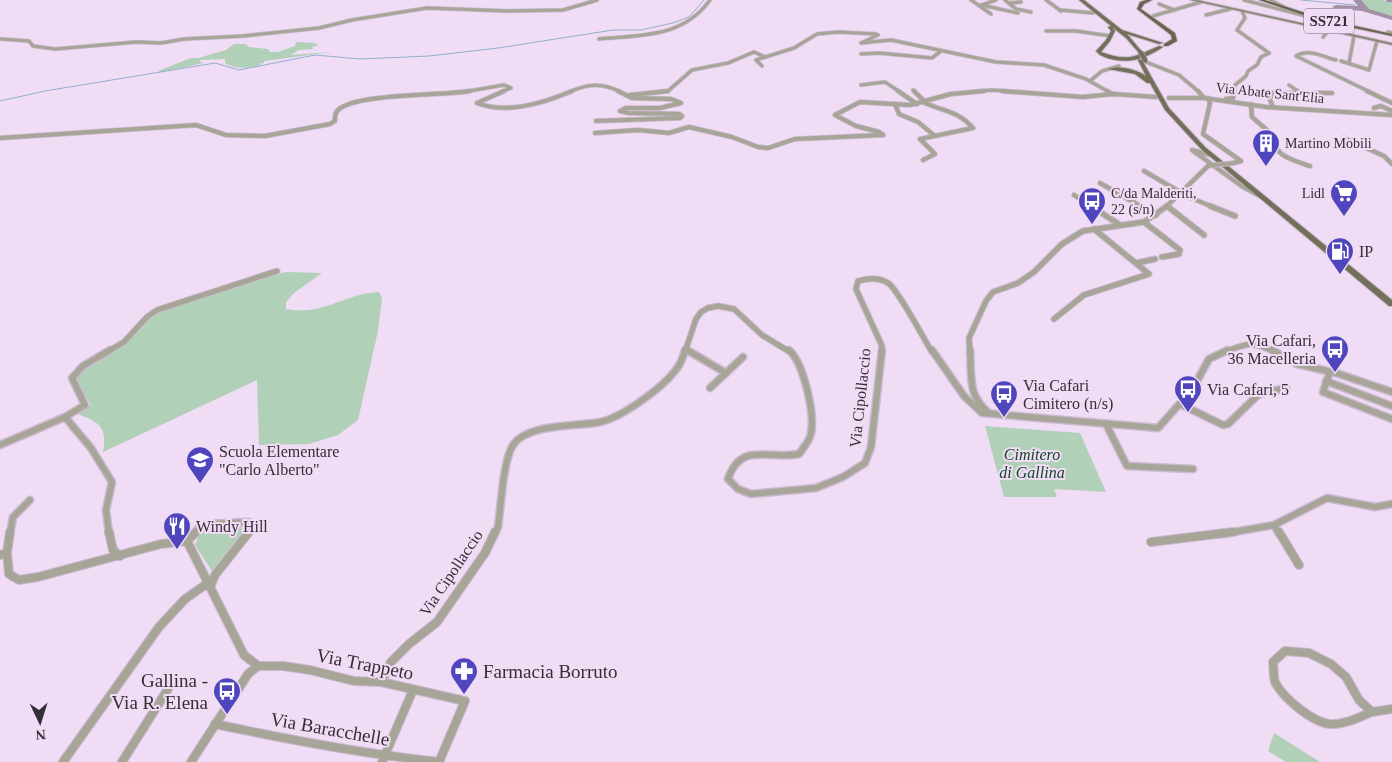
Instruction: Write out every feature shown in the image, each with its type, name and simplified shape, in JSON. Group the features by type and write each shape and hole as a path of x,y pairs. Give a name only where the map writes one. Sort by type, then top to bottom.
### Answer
{"highway":[{"path":"1143,0 1136,4 1135,8 1169,30"},
{"path":"1150,0 1140,5 1140,9 1169,30 1175,37 1175,40 1160,46"},
{"name":"SS721","path":"1266,0 1323,20 1391,33"},
{"name":"SS721","path":"1266,0 1322,18 1391,33"}],"main road":[{"path":"1079,0 1124,38 1140,58 1161,97 1183,127 1211,155 1392,304"},
{"path":"1079,0 1120,30 1160,46"},
{"path":"1192,0 1392,44"},
{"path":"1110,26 1111,34 1098,51 1101,55 1111,58 1140,58"},
{"path":"1120,30 1174,109 1208,148 1392,298"},
{"path":"1104,33 1111,34"},
{"path":"1119,66 1140,58 1160,46"},
{"path":"1119,66 1146,77 1161,97"},
{"path":"1111,69 1126,70"}],"street":[{"path":"0,39 30,41 33,46 52,48 138,42 161,43 184,39 243,36 319,28 352,20 416,10 451,8 508,11 563,10 597,0"},
{"path":"599,39 677,28 699,15 710,0"},
{"path":"971,0 991,14"},
{"path":"980,5 996,0"},
{"path":"1005,0 1016,9 1031,12"},
{"path":"1046,0 1061,11 1094,13"},
{"path":"1244,0 1323,20"},
{"path":"1010,4 1021,2"},
{"path":"1153,16 1201,2"},
{"path":"1159,4 1174,10"},
{"path":"980,5 1018,13"},
{"path":"1206,15 1230,8"},
{"path":"1224,100 1233,98 1235,85 1246,76 1248,71 1257,64 1261,57 1269,53 1237,30 1245,18 1242,11"},
{"path":"1323,38 1329,30"},
{"path":"1046,31 1104,33"},
{"path":"762,66 755,61 794,48 814,35 838,32 878,35 861,42 891,40 1011,64 1044,65 1090,81 1113,94"},
{"path":"1350,63 1354,36"},
{"path":"1377,41 1369,70 1350,63 1305,52 1298,53 1296,56 1392,109"},
{"path":"861,54 881,52 902,57 932,58 941,51"},
{"path":"628,96 670,90 692,70 728,63 754,52 765,57"},
{"path":"1140,58 1190,82 1206,98 1210,103 1203,134 1241,161 1213,165 1156,215 1144,222 1094,229 1074,234 1034,272 1018,283 994,292 986,301 969,338 973,395 979,405 991,414 1158,428 1192,390 1209,359 1245,343 1262,345 1297,364 1330,372 1392,392"},
{"path":"1090,81 1102,71 1119,66"},
{"path":"861,85 885,82 917,104"},
{"path":"0,138 196,125 215,132 236,136 276,135 330,124 334,121 335,114 339,109 365,100 451,94 504,85 511,88 480,100 477,103 518,108 556,98 587,84 613,88 628,96 671,99 681,103 656,109 622,108 621,112 679,114 682,117 596,121"},
{"path":"1289,84 1300,93"},
{"path":"913,90 924,102 943,111 954,112 964,118 973,128 920,139 934,154 923,160"},
{"path":"595,133 638,130 669,133 689,128 732,136 758,147 768,148 795,139 814,136 883,135 879,132 856,126 835,115 860,102 917,104 951,94 992,90 1083,97 1113,94"},
{"path":"1273,107 1270,93 1332,93"},
{"name":"Via Abate Sant'Elia","path":"1113,94 1206,98 1273,107 1368,112 1392,109"},
{"path":"895,104 899,116 916,121 935,136"},
{"path":"1251,104 1252,117 1274,136 1273,142 1277,151 1284,156 1310,166"},
{"path":"1378,110 1375,106 1392,109"},
{"name":"Via Abate Sant'Elia","path":"1368,112 1392,109"},
{"path":"1344,138 1384,156 1392,164"},
{"path":"1211,155 1192,150 1248,192 1260,196"},
{"path":"1144,171 1179,193 1235,216"},
{"path":"1100,183 1156,215"},
{"path":"1074,195 1120,226"},
{"path":"1166,206 1204,235"},
{"path":"1144,222 1180,250 1179,254 1162,257"},
{"path":"1054,319 1084,295 1149,274 1094,229"},
{"path":"1136,263 1155,259"},
{"path":"0,445 65,417 85,405 72,378 77,370 122,343 136,332 152,313 169,305 277,271"},
{"name":"Via Cipollaccio","path":"381,682 391,662 409,644 437,622 490,545 498,527 509,456 513,444 528,433 604,422 618,416 676,372 697,315 708,308 728,308 745,317 762,334 784,346 798,360 812,418 811,435 799,454 788,457 752,454 740,458 731,465 728,479 738,490 751,494 816,488 843,476 865,463 872,447 882,346 856,289 858,281 864,279 878,279 891,286 965,398 975,410 991,414"},
{"path":"686,349 726,372"},
{"path":"710,388 743,357"},
{"path":"1330,372 1323,392 1392,419"},
{"path":"1326,381 1392,406"},
{"path":"1180,404 1223,425 1228,424 1259,394 1286,388"},
{"path":"65,417 71,422 78,434 107,470 112,482 106,502 106,511 113,550 120,556"},
{"path":"1106,424 1127,466 1193,469"},
{"path":"1151,542 1244,531 1274,524 1327,498 1375,507 1392,504"},
{"path":"30,500 13,517 4,554 9,574 19,580 38,577 161,544 187,541 193,537 200,526 206,524 249,522 252,524 209,586 185,599 159,627 63,762"},
{"path":"1274,524 1299,565"},
{"path":"187,541 244,655 258,666 248,674 190,762"},
{"path":"1372,712 1359,700 1346,677 1331,664 1309,653 1285,652 1273,662 1275,681 1290,702 1304,713 1330,724 1353,720 1372,712 1392,709"},
{"name":"Via Trappeto","path":"258,666 292,667 354,681 381,682 465,701 439,762"},
{"path":"122,762 168,689"},
{"path":"384,759 413,690"},
{"name":"Via Baracchelle","path":"215,724 384,759 439,762"}],"green space":[{"path":"1359,0 1392,2 1392,16 1366,9 1364,6 1366,5 1363,5"},
{"path":"296,42 319,45 312,47 313,49 299,50 290,55 331,52 264,61 264,63 259,64 261,65 247,68 229,65 225,63 225,59 200,60 200,62 204,63 158,71 191,58 198,58 226,50 234,44 245,44 249,47 278,52 295,46"},
{"path":"286,272 322,273 294,293 286,302 286,309 312,310 355,296 379,292 382,298 378,331 358,420 338,435 309,444 259,445 257,380 103,452 104,436 100,426 90,419 75,413 91,405 77,382 77,375 85,367 123,345 140,330 152,314 260,278"},
{"name":"Cimitero di Gallina","path":"985,426 1080,433 1106,492 1054,489 1057,497 1004,497"},
{"path":"241,526 243,532 212,571 195,545 201,530"},
{"path":"1274,733 1320,762 1286,762 1268,751"}],"waterway":[{"path":"0,101 45,91 215,63 239,70 315,55 360,59 429,56 498,48 613,30 641,30 673,23 689,17 704,0"},
{"path":"1301,0 1355,5"}],"taxiway":[{"path":"1357,0 1366,11 1392,18"},
{"path":"1336,7 1364,9"}],"place":[{"name":"Martino Mobili","path":"1266,167"},
{"name":"Lidl","path":"1344,217"},
{"name":"C/da Malderiti, 22 (s/n)","path":"1092,225"},
{"name":"IP","path":"1340,275"},
{"name":"Via Cafari, 36 Macelleria","path":"1335,373"},
{"name":"Via Cafari, 5","path":"1188,413"},
{"name":"Via Cafari Cimitero (n/s)","path":"1004,418"},
{"name":"Scuola Elementare \"Carlo Alberto\"","path":"200,484"},
{"name":"Windy Hill","path":"177,550"},
{"name":"Farmacia Borruto","path":"464,695"},
{"name":"Gallina - Via R. Elena","path":"227,715"}]}
